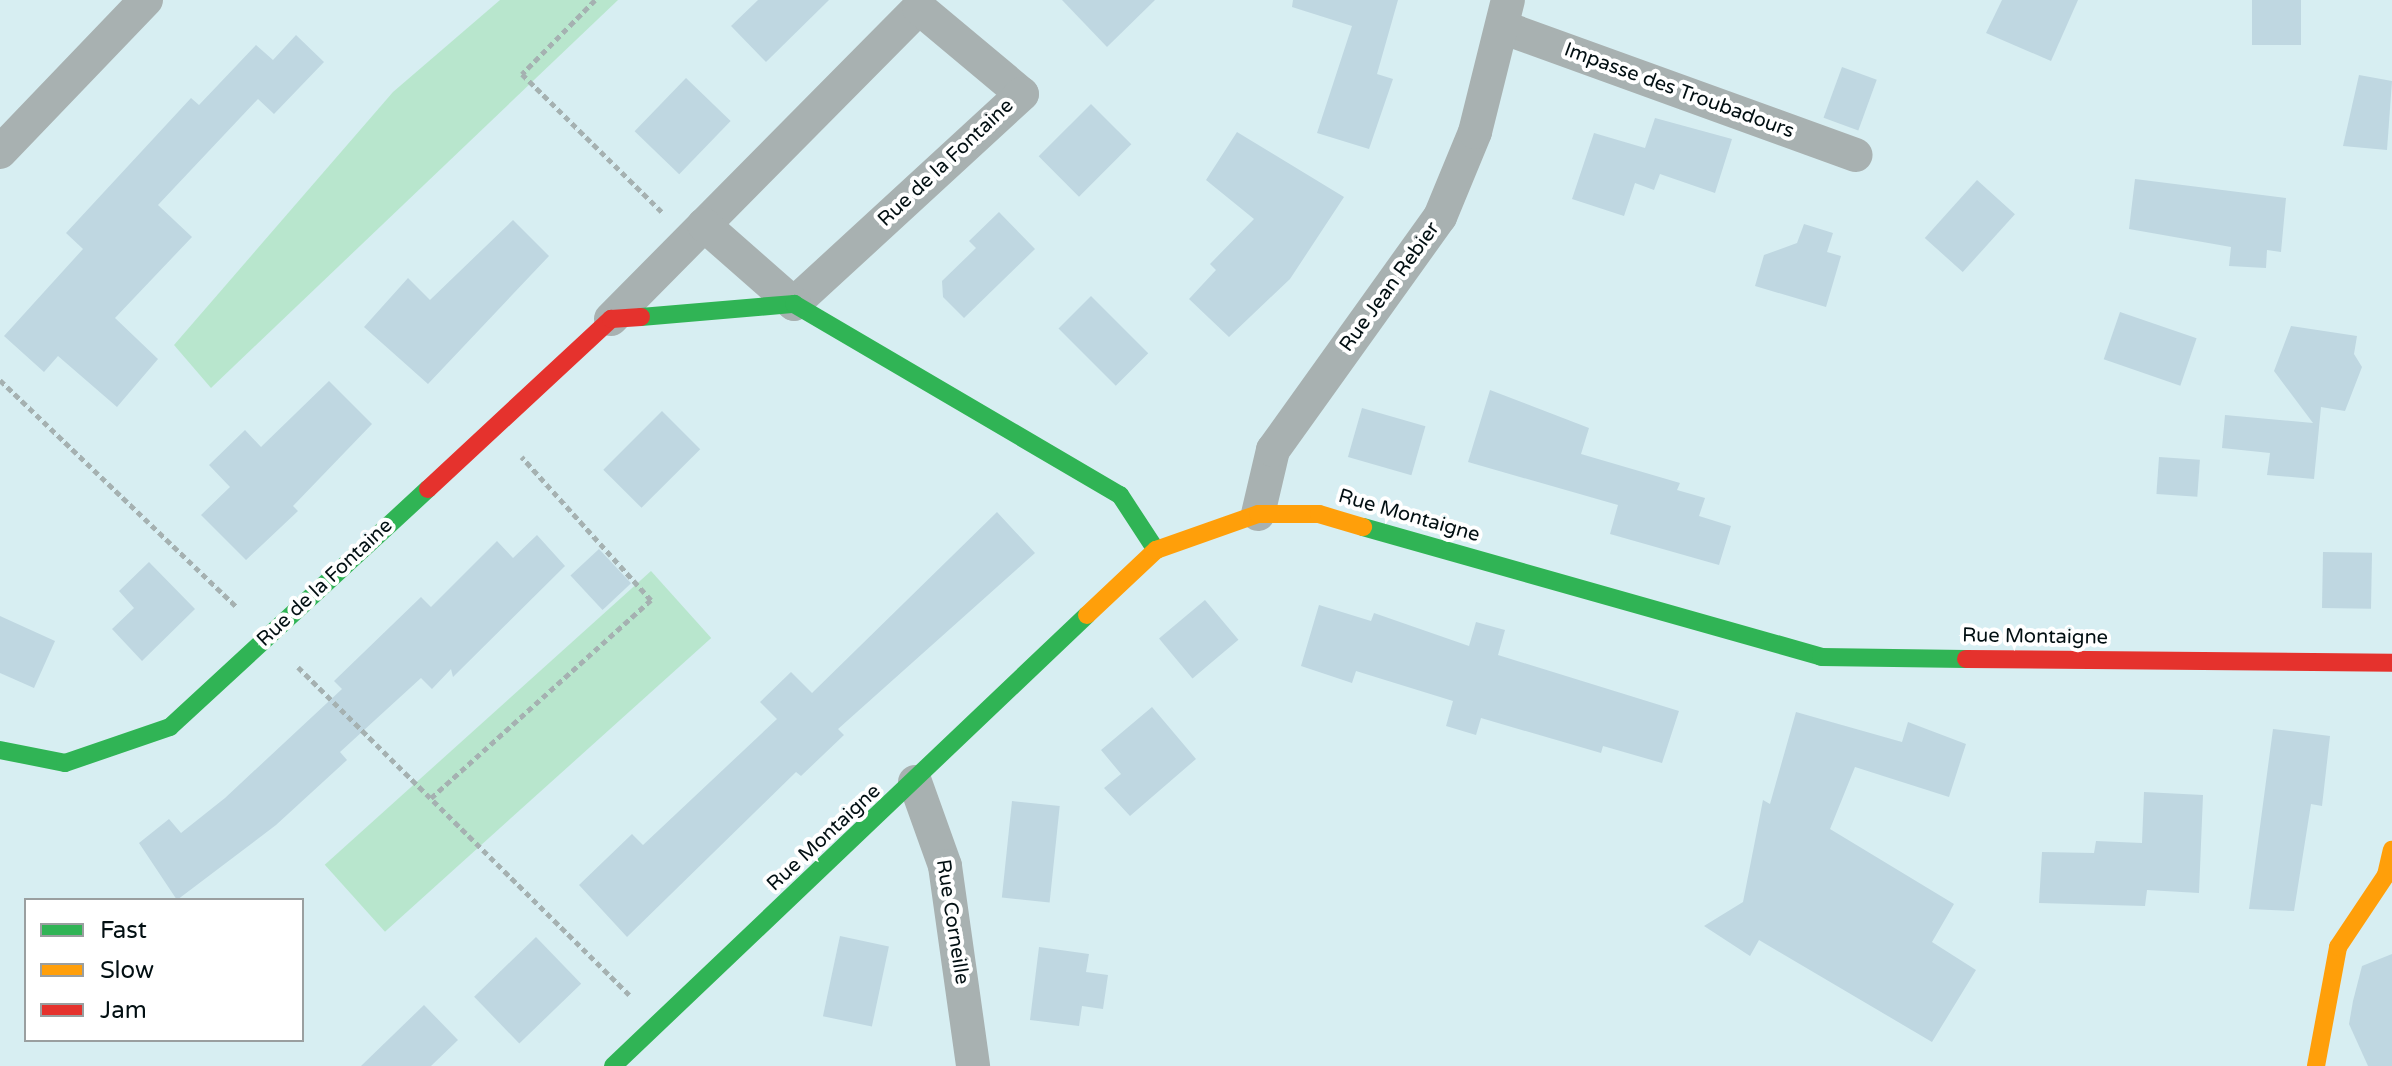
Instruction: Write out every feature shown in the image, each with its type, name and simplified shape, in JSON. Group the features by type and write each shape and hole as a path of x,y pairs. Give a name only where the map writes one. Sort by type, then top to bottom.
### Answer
{"street":[{"path":"0,152 131,6"},
{"name":"Rue de la Fontaine","path":"0,750 65,763 170,727 611,319 919,8 1022,94 794,304"},
{"name":"Impasse des Troubadours","path":"1505,14 1856,155"},
{"name":"Rue Jean Rebier","path":"1258,514 1273,450 1440,217 1475,132 1505,14"},
{"path":"696,232 794,304 1120,495 1156,550"},
{"path":"611,319 794,304"},
{"name":"Rue Montaigne","path":"613,1066 1156,550 1258,514 1319,514 1821,657 2392,663"},
{"name":"Rue Corneille","path":"915,782 945,866 973,1066"},
{"path":"2316,1066 2338,947 2386,875 2392,850"}],"path":[{"path":"595,0 522,74 696,232"},
{"path":"0,380 268,636 659,1024"},
{"path":"431,798 651,600 494,427"}],"green space":[{"path":"500,0 618,0 211,388 174,345 393,92"},
{"path":"651,571 711,638 385,932 325,865"}],"building":[{"path":"758,0 829,0 766,62 731,26"},
{"path":"1062,0 1155,0 1107,47"},
{"path":"1293,0 1398,0 1377,74 1393,79 1369,149 1317,133 1352,26 1292,7"},
{"path":"2002,0 2078,0 2051,61 1986,33"},
{"path":"2252,0 2301,0 2301,45 2252,45"},
{"path":"296,35 324,62 274,114 258,99 158,205 192,237 115,318 158,359 117,407 58,356 44,372 4,336 83,249 66,233 191,98 199,105 256,45 273,60"},
{"path":"1842,67 1877,80 1858,130 1824,118"},
{"path":"2359,75 2392,81 2387,150 2343,146"},
{"path":"686,78 731,121 679,174 635,131"},
{"path":"1091,104 1131,144 1079,197 1039,156"},
{"path":"1655,118 1732,139 1715,193 1660,174 1654,190 1635,183 1624,216 1572,199 1594,133 1645,148"},
{"path":"1237,132 1344,197 1290,279 1229,337 1189,299 1216,270 1210,264 1254,219 1206,180"},
{"path":"2135,179 2286,198 2281,252 2267,250 2266,268 2229,266 2231,247 2129,229"},
{"path":"1977,180 2015,214 1963,272 1925,238"},
{"path":"999,212 1035,249 964,318 943,297 942,281 976,248 969,241"},
{"path":"513,220 549,256 428,384 364,327 408,278 430,300"},
{"path":"1804,224 1833,233 1827,252 1841,256 1826,307 1755,286 1764,255 1797,243"},
{"path":"1091,296 1148,353 1116,386 1058,329"},
{"path":"2120,312 2197,338 2180,386 2104,359"},
{"path":"2291,326 2357,336 2354,354 2362,367 2345,411 2321,407 2314,479 2267,475 2270,453 2222,448 2225,415 2313,423 2274,371"},
{"path":"329,381 372,424 293,506 298,511 246,560 201,515 230,487 209,465 245,430 261,447"},
{"path":"1490,390 1589,428 1581,454 1680,483 1677,490 1705,498 1699,516 1731,526 1719,565 1610,534 1618,505 1468,462"},
{"path":"1362,408 1425,426 1411,475 1348,457"},
{"path":"662,411 700,449 641,508 603,470"},
{"path":"2159,457 2200,460 2197,497 2156,494"},
{"path":"997,512 1035,553 838,729 844,735 801,776 796,772 627,937 579,885 632,834 643,845 777,719 760,702 791,672 812,693"},
{"path":"537,535 565,566 453,677 451,669 432,689 421,678 340,752 347,760 276,825 176,898 139,843 169,819 181,833 225,798 342,689 334,681 421,597 431,607 497,541 513,558"},
{"path":"599,549 631,583 603,610 570,576"},
{"path":"2323,552 2372,553 2371,609 2322,608"},
{"path":"149,562 195,609 142,661 112,629 134,608 119,591"},
{"path":"1205,600 1238,640 1192,678 1159,639"},
{"path":"1319,605 1371,621 1374,613 1469,646 1476,622 1505,630 1498,655 1679,711 1662,763 1603,746 1601,753 1481,718 1476,735 1446,726 1453,701 1356,671 1352,683 1301,666"},
{"path":"0,616 55,641 34,688 0,673"},
{"path":"1152,707 1196,759 1130,816 1104,788 1121,774 1101,750"},
{"path":"1796,712 1902,742 1908,722 1966,744 1949,797 1855,767 1830,829 1954,904 1932,942 1976,970 1932,1042 1759,940 1750,956 1704,926 1743,902 1763,800 1770,804"},
{"path":"2273,729 2330,736 2322,806 2311,804 2294,911 2249,909"},
{"path":"2144,792 2203,795 2199,893 2147,890 2145,906 2039,903 2042,852 2094,853 2096,841 2142,843"},
{"path":"1012,801 1060,806 1050,902 1002,897"},
{"path":"840,936 889,946 872,1027 823,1016"},
{"path":"536,937 581,984 519,1043 474,997"},
{"path":"1039,947 1089,954 1086,972 1108,975 1103,1009 1082,1006 1079,1026 1030,1020"},
{"path":"2392,954 2392,1066 2368,1066 2349,1024 2353,1001 2362,966"},
{"path":"424,1005 458,1040 431,1066 361,1066"}],"traffic: fast":[{"path":"641,317 794,304 1120,495 1156,550"},
{"path":"0,750 65,763 170,727 428,489"},
{"path":"1363,527 1821,657 1966,659"},
{"path":"613,1066 1087,615"}],"traffic: slow":[{"path":"1087,615 1156,550 1258,514 1319,514 1363,527"},
{"path":"2316,1066 2338,947 2386,875 2392,850"}],"traffic: jam":[{"path":"428,489 611,319 641,317"},
{"path":"1966,659 2392,663"}]}
